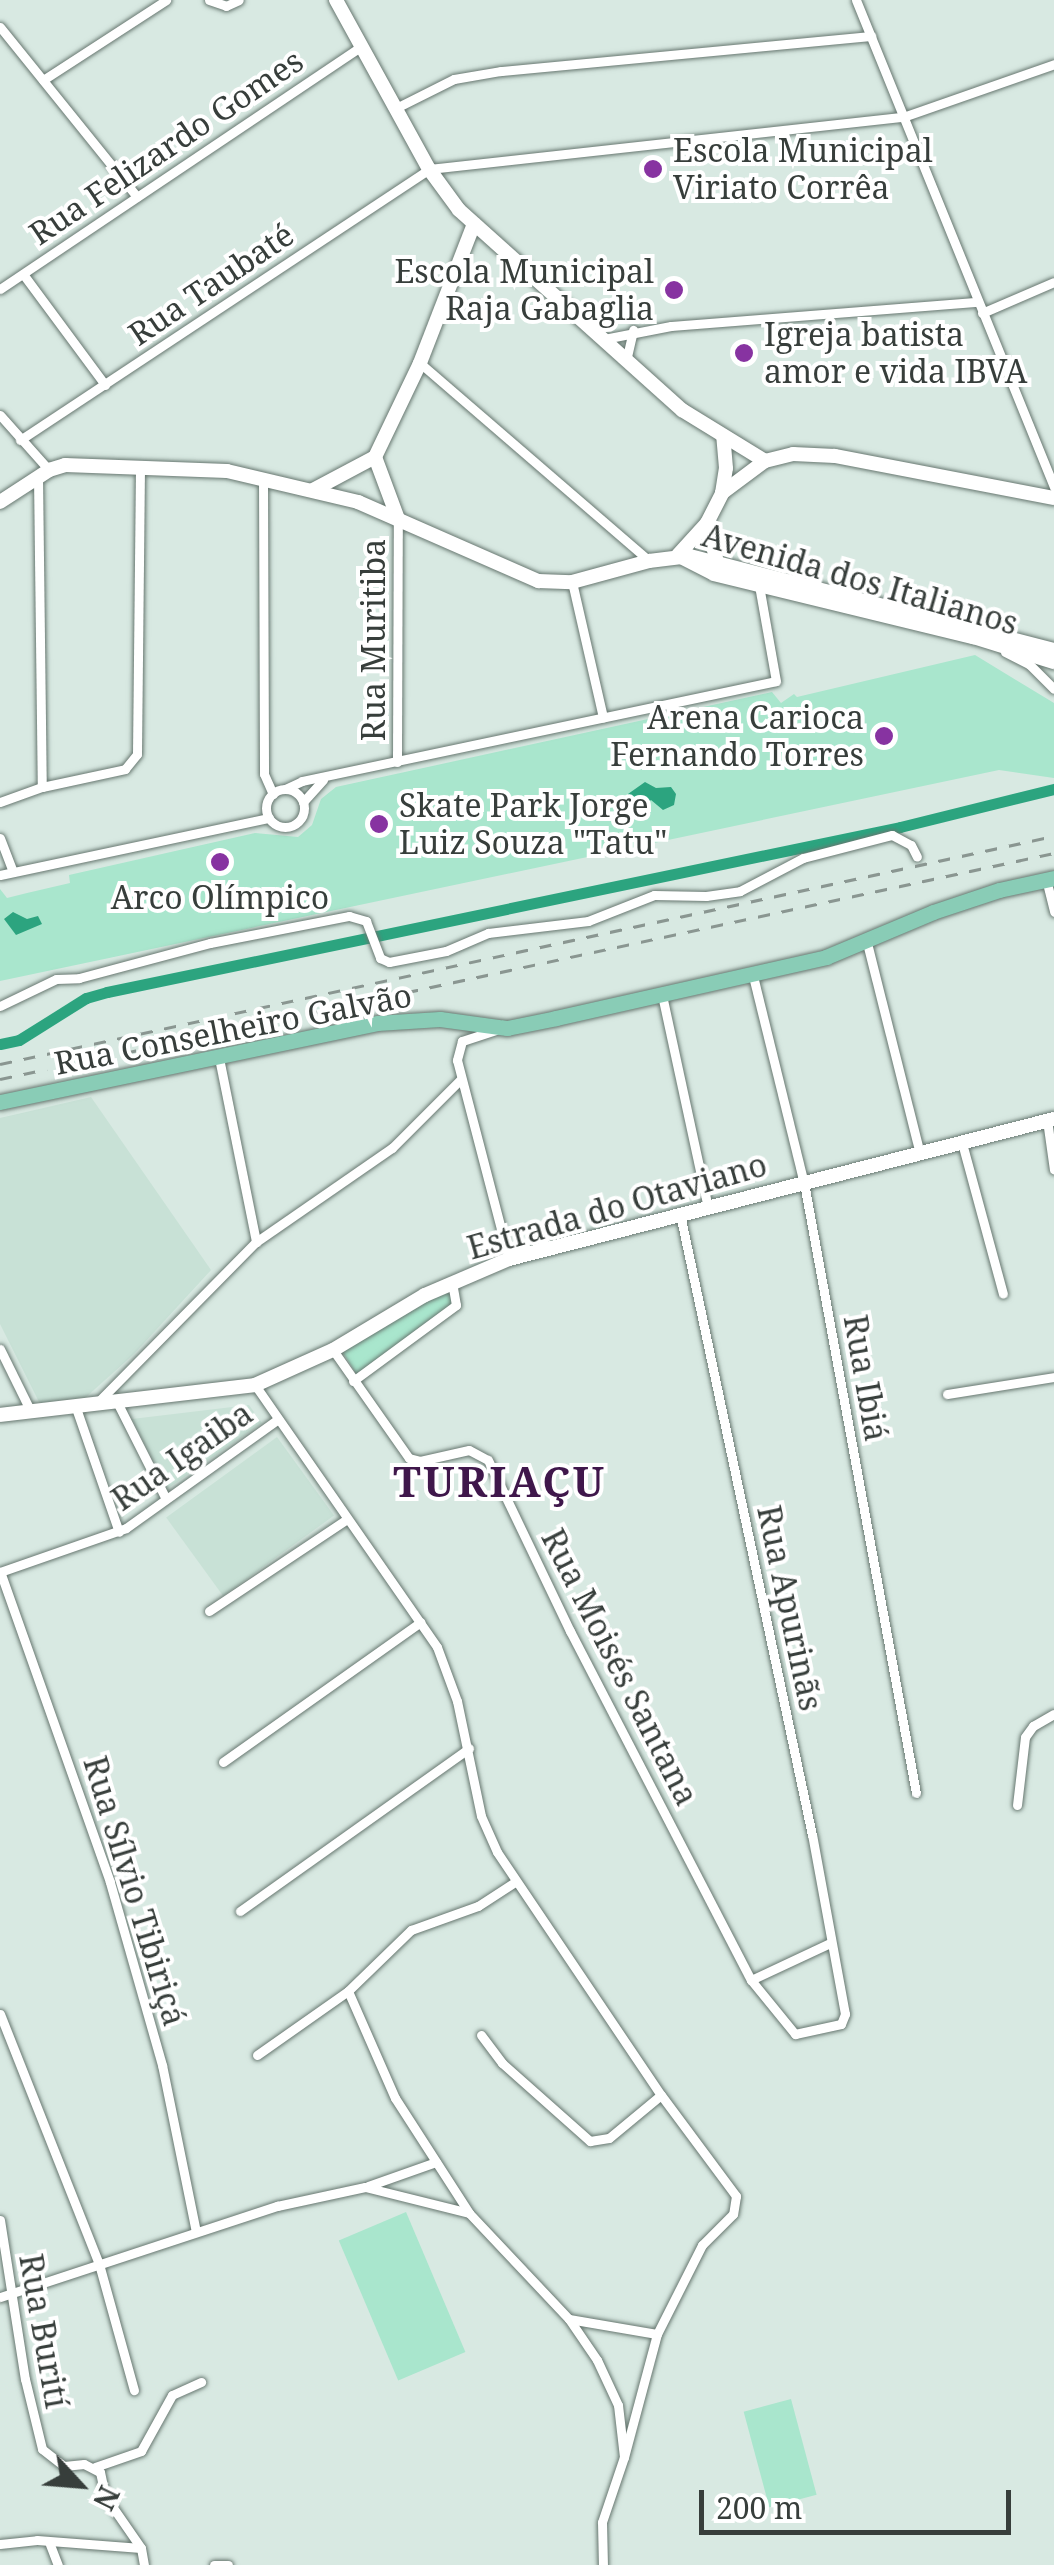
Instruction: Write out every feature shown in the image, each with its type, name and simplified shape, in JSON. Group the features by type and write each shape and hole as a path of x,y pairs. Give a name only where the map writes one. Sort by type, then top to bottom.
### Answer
{"main road":[{"name":"Rua Conselheiro Galvão","path":"0,1102 406,1019 507,1028 753,976 826,957 999,890 1050,879"}],"street":[{"path":"43,80 166,0"},
{"path":"209,0 226,6 239,0"},
{"path":"338,0 429,168 474,224 682,410 765,461"},
{"path":"856,0 1054,487"},
{"path":"0,27 136,197"},
{"path":"396,108 454,79 500,71 871,36"},
{"name":"Rua Felizardo Gomes","path":"0,289 360,46"},
{"path":"429,168 903,117 1054,64"},
{"name":"Rua Taubaté","path":"20,440 429,168"},
{"path":"312,490 375,458 420,363 474,224"},
{"path":"23,274 105,384"},
{"path":"982,313 1054,282"},
{"path":"604,339 632,330 978,302"},
{"path":"626,361 632,330"},
{"path":"420,363 649,561"},
{"path":"0,415 43,473 42,787"},
{"path":"0,502 43,473 87,464 227,471 312,490 398,519 523,577 572,582 678,556 707,523 722,492 726,468 723,436"},
{"path":"722,492 765,461 792,454 835,456 1054,498"},
{"path":"375,458 398,519"},
{"path":"0,802 42,787 125,769 137,754 140,467"},
{"path":"263,479 264,774 273,794"},
{"name":"Rua Muritiba","path":"397,762 398,519"},
{"path":"707,523 717,562"},
{"name":"Avenida dos Italianos","path":"678,556 717,562 1054,650"},
{"name":"Avenida dos Italianos","path":"678,556 698,568 759,586 973,637 1054,662"},
{"path":"572,582 603,717"},
{"path":"285,789 296,792 303,802 303,814 290,826 279,826 269,818 267,802 285,789 776,681 759,586"},
{"path":"973,637 1029,664 1054,690"},
{"path":"1022,640 1054,642"},
{"path":"303,802 325,778"},
{"path":"0,875 269,818"},
{"path":"0,1006 56,979 78,978 210,943 348,916 366,921 380,958 389,962 446,951 488,933 603,917 654,896 719,896 755,884 803,858 892,835 911,845 917,857"},
{"path":"0,838 13,872"},
{"path":"1050,879 1054,912"},
{"path":"866,939 920,1154"},
{"name":"Rua Ibiá","path":"753,976 804,1183 916,1792"},
{"path":"662,994 708,1207"},
{"path":"507,1028 469,1038 458,1046 460,1080 509,1259"},
{"path":"219,1058 256,1242"},
{"path":"94,1406 256,1242 392,1148 460,1080"},
{"path":"1050,1120 1054,1170"},
{"name":"Estrada do Otaviano","path":"0,1415 255,1385 333,1350 452,1282 509,1259 1050,1120"},
{"path":"962,1143 1003,1294"},
{"name":"Rua Apurinãs","path":"680,1214 812,1835 845,2014 840,2024 806,2035 788,2030"},
{"path":"353,1380 456,1305 459,1300 452,1282"},
{"path":"0,1349 31,1412"},
{"name":"Rua Moisés Santana","path":"333,1350 409,1458 420,1461 469,1450 488,1460 570,1632 751,1980 788,2030"},
{"path":"947,1394 1054,1377"},
{"path":"255,1385 421,1622 448,1672 481,1816 515,1882 660,2095 726,2181 736,2204 728,2221 702,2244 657,2334 602,2522 604,2565"},
{"path":"118,1404 166,1499"},
{"path":"76,1408 118,1532"},
{"name":"Rua Igaiba","path":"0,1572 118,1532 278,1419"},
{"path":"209,1611 347,1519"},
{"name":"Rua Sílvio Tibiriçá","path":"0,1572 110,1882 162,2064 196,2232"},
{"path":"223,1762 421,1622"},
{"path":"1017,1805 1025,1738 1033,1726 1054,1714"},
{"path":"240,1910 468,1748"},
{"path":"257,2055 348,1991 412,1930 478,1906 515,1882"},
{"path":"751,1980 830,1943"},
{"path":"348,1991 395,2098 469,2212 568,2319 596,2360 618,2405 624,2457"},
{"path":"0,2014 99,2264 134,2390"},
{"path":"481,2035 502,2063 590,2142 609,2138 660,2095"},
{"path":"6,2296 277,2206 366,2187 436,2162"},
{"path":"366,2187 469,2212"},
{"name":"Rua Burití","path":"0,2220 6,2296 42,2450 64,2466 95,2467"},
{"path":"568,2319 657,2334"},
{"path":"144,2565 141,2548 105,2496 95,2467 141,2451 172,2395 201,2382"},
{"path":"0,2544 48,2542 141,2548"},
{"path":"48,2542 58,2565"},
{"path":"214,2565 228,2565"}],"shaded area":[{"path":"975,655 1054,703 1054,778 999,770 0,981 0,889 7,898 70,883 69,875 255,833 298,837 312,825 321,799 336,787 772,692 781,703 794,694 797,697"},
{"path":"645,782 656,788 671,787 676,794 674,805 663,810 651,800 639,810 630,808 628,794"},
{"path":"13,912 27,919 38,916 42,924 16,935 4,919"},
{"path":"91,1097 211,1270 134,1354 85,1398 42,1408 0,1324 0,1118"},
{"path":"451,1290 457,1301 357,1375 340,1348 408,1308"},
{"path":"249,1405 262,1423 167,1489 132,1419"},
{"path":"277,1437 334,1515 223,1596 166,1518"},
{"path":"406,2212 465,2352 398,2380 339,2241"},
{"path":"791,2399 817,2495 769,2507 744,2412"}],"waterway":[{"path":"0,1044 19,1040 86,998 107,992 900,827 1054,789"}],"railway":[{"path":"0,1064 1054,836"},
{"path":"101,1058 1054,853"},
{"path":"0,1079 47,1069"}],"place":[{"name":"Escola Municipal Viriato Corrêa","path":"653,169"},
{"name":"Escola Municipal Raja Gabaglia","path":"674,290"},
{"name":"Igreja batista amor e vida IBVA","path":"744,353"},
{"name":"Arena Carioca Fernando Torres","path":"884,736"},
{"name":"Skate Park Jorge Luiz Souza \"Tatu\"","path":"379,824"},
{"name":"Arco Olímpico","path":"220,862"}],"district":[{"name":"TURIAÇU","path":"500,1481"}]}
